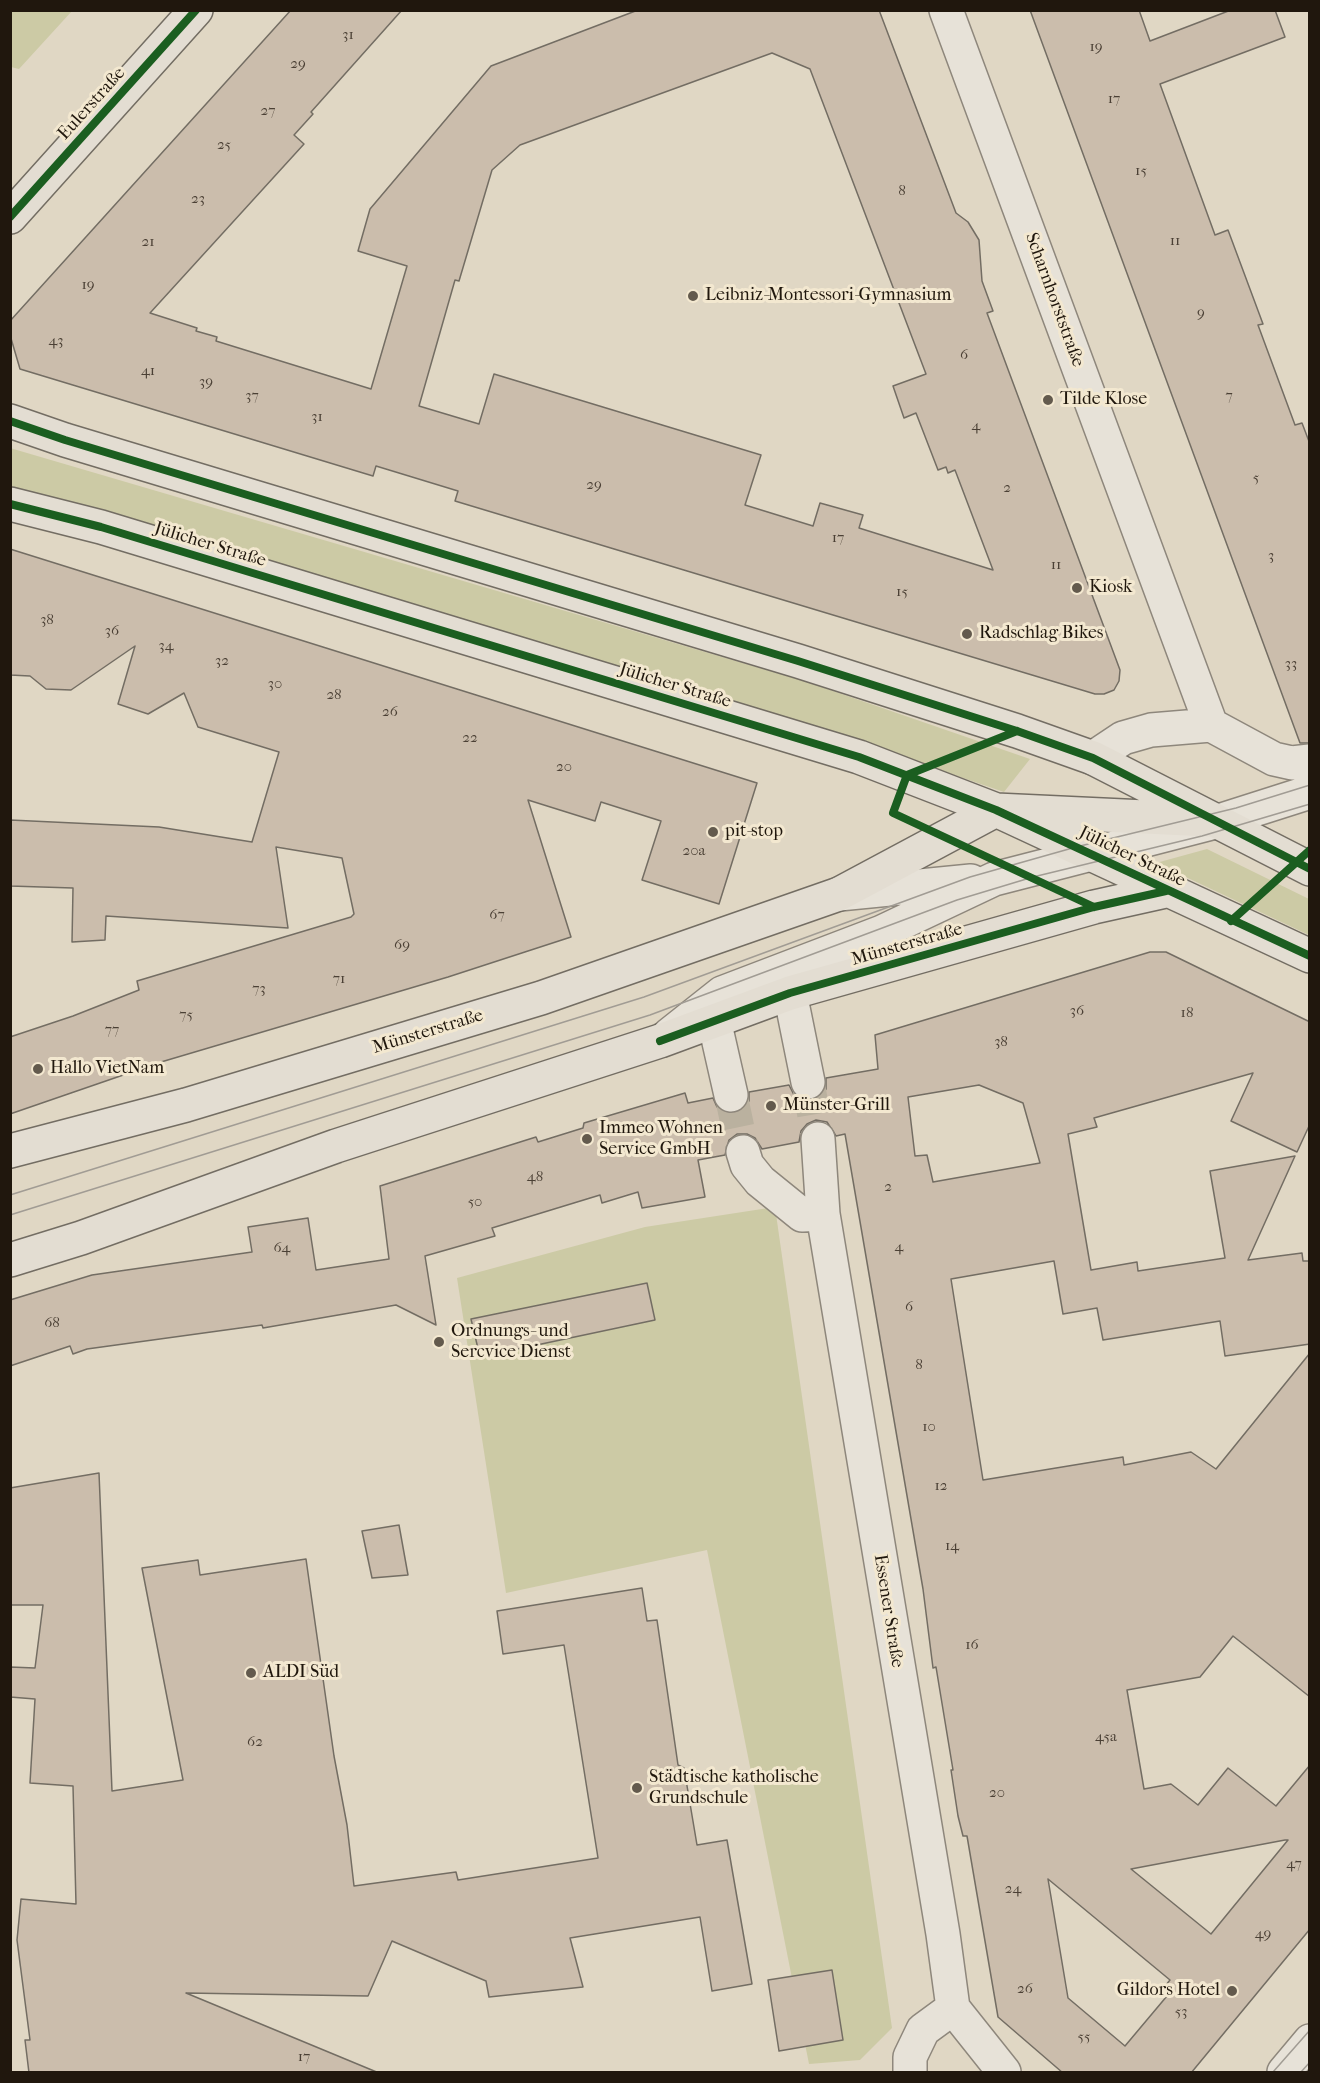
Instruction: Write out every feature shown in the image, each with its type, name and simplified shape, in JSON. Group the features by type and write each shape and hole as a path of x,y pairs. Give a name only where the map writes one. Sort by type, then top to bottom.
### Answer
{"main road":[{"name":"Eulerstraße","path":"10,217 196,10"},
{"path":"10,421 65,440 798,661 1017,731 1093,758 1310,868"},
{"name":"Jülicher Straße","path":"10,504 101,527 859,757 996,810 1310,956"},
{"name":"Münsterstraße","path":"10,1151 186,1105 541,998 839,894 996,810 1219,821"},
{"name":"Münsterstraße","path":"10,1260 81,1238 336,1146 660,1041 790,993 1086,909 1166,891"}],"street":[{"name":"Scharnhorststraße","path":"946,10 1211,725"},
{"path":"1093,758 1123,738 1152,730 1211,725 1274,759 1292,763 1310,761"},
{"name":"Münsterstraße","path":"839,894 994,879 1219,821 1310,792"},
{"name":"Münsterstraße","path":"660,1041 722,993 882,932 994,879"},
{"path":"790,993 808,1082"},
{"path":"714,1020 731,1095"},
{"name":"Essener Straße","path":"818,1139 823,1214 943,1934 952,2008"},
{"path":"743,1152 747,1165 760,1181 802,1215 823,1214"},
{"path":"910,2073 910,2057 923,2031 952,2008 1004,2073"},
{"path":"1284,2073 1310,2042"}],"shaded area":[{"path":"10,11 72,11 19,69 11,67"},
{"path":"10,448 804,681 1030,759 1004,792 896,755 11,488"},
{"path":"1207,849 1309,899 1309,935 1156,863"},
{"path":"775,1207 892,2028 860,2060 809,2064 707,1550 506,1593 457,1278 645,1227"}],"building":[{"path":"291,10 402,10 311,112 313,114 294,135 304,144 150,313 197,328 196,331 217,337 216,341 371,389 407,266 358,251 370,209 491,66 638,10 879,10 956,213 968,222 979,240 982,281 993,311 987,313 1120,670 1119,681 1114,690 1104,694 1095,694 455,501 458,491 376,466 373,476 20,369 10,335 10,321","holes":["772,53 810,69 926,374 893,386 904,418 916,413 938,470 946,467 948,473 955,470 993,570 859,528 863,515 820,503 813,526 745,505 761,455 494,374 479,424 419,406 455,280 459,281 492,170 520,145"]},
{"path":"1030,10 1139,10 1150,41 1231,10 1275,10 1285,37 1160,84 1215,235 1228,230 1263,324 1258,325 1295,425 1302,423 1310,444 1310,743 1300,743"},
{"path":"10,549 757,783 719,904 642,880 661,821 601,802 595,821 528,800 571,937 448,977 161,1062 10,1114 10,1037 73,1016 139,990 137,981 351,917 354,914 342,858 276,847 288,928 106,916 105,940 72,942 73,888 10,886 10,820 159,827 252,842 279,752 198,727 184,693 148,714 118,704 135,646 71,690 46,689 30,676 10,675"},
{"path":"1150,952 1166,952 1310,1022 1310,1124 1297,1152 1231,1121 1253,1073 1094,1118 1097,1127 1068,1134 1091,1270 1137,1262 1138,1271 1225,1258 1210,1171 1295,1156 1248,1260 1302,1253 1303,1261 1310,1261 1310,1344 1225,1356 1220,1321 1103,1340 1097,1308 1063,1314 1054,1261 951,1279 983,1480 1123,1457 1124,1465 1191,1452 1216,1469 1310,1353 1310,1697 1233,1636 1200,1677 1127,1690 1144,1789 1171,1784 1198,1805 1228,1768 1276,1806 1310,1765 1310,1929 1191,2073 1063,2073 998,2017 967,1836 963,1836 958,1816 936,1667 933,1668 923,1589 845,1134 836,1136 827,1122 816,1120 807,1124 801,1131 799,1142 762,1149 755,1138 747,1134 737,1134 729,1140 725,1155 698,1160 705,1197 642,1208 638,1192 602,1203 600,1195 492,1228 495,1236 425,1256 436,1325 396,1305 263,1328 262,1325 87,1349 73,1354 70,1346 10,1366 10,1300 92,1275 252,1252 248,1227 308,1218 316,1270 389,1259 380,1186 536,1137 538,1142 583,1128 584,1123 685,1093 688,1103 713,1098 717,1107 726,1113 736,1113 743,1109 749,1101 749,1092 789,1085 794,1095 803,1100 812,1100 821,1096 826,1089 826,1078 878,1069 875,1035","holes":["979,1085 1023,1103 1040,1163 933,1182 927,1155 915,1156 908,1097","1285,1840 1288,1840 1211,1934 1131,1869","1048,1879 1170,1980 1161,1991 1167,1996 1125,2046 1068,1998"]},
{"path":"647,1283 655,1320 480,1357 471,1319"},
{"path":"99,1473 112,1791 183,1780 142,1568 198,1560 200,1575 306,1559 334,1756 347,1825 354,1886 456,1872 458,1880 598,1858 564,1645 503,1654 497,1611 642,1588 647,1621 657,1620 678,1765 684,1768 697,1845 727,1840 752,1984 712,1991 700,1917 570,1938 583,1987 489,1997 486,1981 392,1941 368,1996 186,1993 379,2073 29,2073 25,2040 30,2040 17,1940 21,1899 76,1904 73,1786 30,1783 35,1699 10,1697 10,1667 35,1668 43,1605 10,1605 10,1488"},
{"path":"399,1525 408,1575 372,1578 362,1531"},
{"path":"832,1970 843,2040 779,2051 768,1980"}],"tunnel":[{"path":"808,1082 818,1139"},
{"path":"731,1095 743,1152"}],"tram line":[{"path":"10,1195 644,997 970,877 1076,847 1236,808 1310,785"},
{"path":"10,1215 650,1015 957,900 1033,877 1202,836 1310,804"},
{"path":"1273,2072 1310,2030"},
{"path":"1301,2072 1310,2062"}],"cycle path":[{"path":"10,217 196,10"},
{"path":"10,421 65,440 798,661 1017,731 1093,758 1310,869"},
{"path":"10,504 101,527 859,757 996,810 1310,956"},
{"path":"1017,731 907,775 893,813 1094,907"},
{"path":"1231,921 1310,850"},
{"path":"660,1041 790,993 1094,907 1166,891"}],"place":[{"name":"Leibniz-Montessori-Gymnasium","path":"693,296"},
{"name":"Tilde Klose","path":"1048,400"},
{"name":"Kiosk","path":"1077,588"},
{"name":"Radschlag Bikes","path":"967,634"},
{"name":"pit-stop","path":"713,832"},
{"name":"Hallo VietNam","path":"38,1069"},
{"name":"Münster-Grill","path":"771,1106"},
{"name":"Immeo Wohnen Service GmbH","path":"587,1139"},
{"name":"Ordnungs- und Sercvice Dienst","path":"439,1342"},
{"name":"ALDI Süd","path":"251,1673"},
{"name":"Städtische katholische Grundschule","path":"637,1788"},
{"name":"Gildors Hotel","path":"1232,1991"}]}
